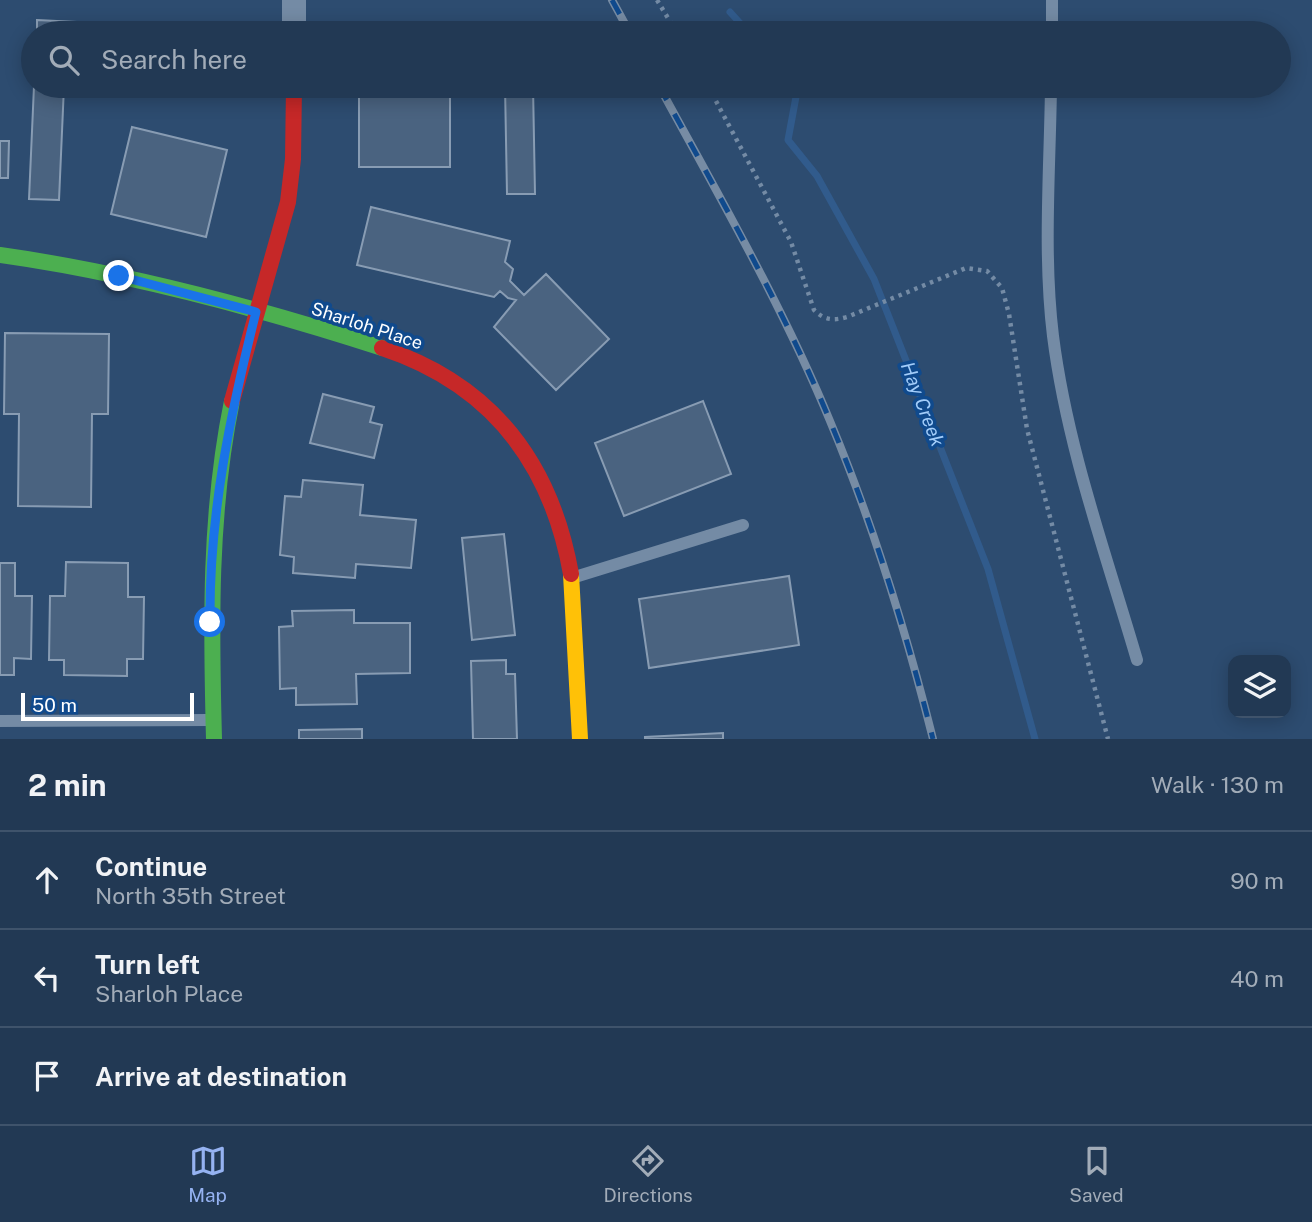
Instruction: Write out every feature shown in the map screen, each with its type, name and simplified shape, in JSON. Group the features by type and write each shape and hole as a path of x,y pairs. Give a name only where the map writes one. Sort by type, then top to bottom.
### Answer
{"street":[{"path":"294,0 294,21"},
{"path":"214,739 210,590 214,528 228,424 290,191 294,98"},
{"name":"Sharloh Place","path":"0,255 85,268 393,351 448,377 478,401 527,453 545,483 566,544 572,579 580,739"}],"lane":[{"path":"1052,0 1052,21"},
{"path":"1051,98 1048,246 1053,334 1066,419 1137,660"},
{"path":"572,579 743,525"},
{"path":"0,721 214,720"}],"path":[{"path":"657,0 670,21"},
{"path":"714,98 791,242 814,310 828,320 847,317 953,270 977,268 995,278 1002,288 1008,306 1027,429 1108,739"}],"building":[{"path":"33,98 63,98 59,200 29,199"},
{"path":"359,98 450,98 450,167 359,167"},
{"path":"505,98 533,98 535,194 507,194"},
{"path":"132,127 227,150 206,237 111,214"},
{"path":"0,141 9,141 8,178 0,178"},
{"path":"371,207 510,241 505,262 513,269 510,281 524,295 546,274 609,339 556,390 494,327 516,300 508,298 500,291 494,297 357,265"},
{"path":"5,333 109,334 108,414 92,414 91,507 18,506 19,414 4,414"},
{"path":"323,394 374,407 370,422 382,425 374,458 310,443"},
{"path":"703,401 731,474 624,516 595,443"},
{"path":"303,480 363,485 360,515 416,520 411,568 356,564 355,578 293,573 294,557 280,555 285,496 301,497"},
{"path":"504,534 515,635 472,640 462,538"},
{"path":"66,562 128,563 128,597 144,597 143,659 127,659 127,676 64,675 64,660 49,660 50,596 65,596"},
{"path":"0,563 15,563 15,596 32,596 31,659 14,658 14,675 0,675"},
{"path":"789,576 799,645 649,668 639,599"},
{"path":"354,610 354,623 410,623 410,673 356,674 357,704 296,705 296,688 280,689 279,627 293,626 292,611"},
{"path":"506,660 506,674 515,674 517,739 473,739 471,661"},
{"path":"362,729 362,739 299,739 299,730"},
{"path":"723,733 723,739 645,739 645,737"}],"waterway":[{"name":"Hay Creek","path":"730,12 738,21"},
{"name":"Hay Creek","path":"796,98 788,140 817,176 874,279 988,569 1035,739"}],"railway":[{"path":"612,0 623,21"},
{"path":"666,98 771,293 830,421 888,578 933,739"}],"traffic: fast":[{"path":"0,255 193,293 382,348"},
{"path":"214,739 212,612 215,527 232,401"}],"traffic: slow":[{"path":"571,574 580,739"}],"traffic: jam":[{"path":"232,401 288,202 293,159 294,98"},
{"path":"382,348 421,363 455,383 484,406 510,432 531,463 548,496 562,534 571,574"}],"route":[{"path":"119,276 256,312 228,424 220,469 211,550 210,622"}]}
